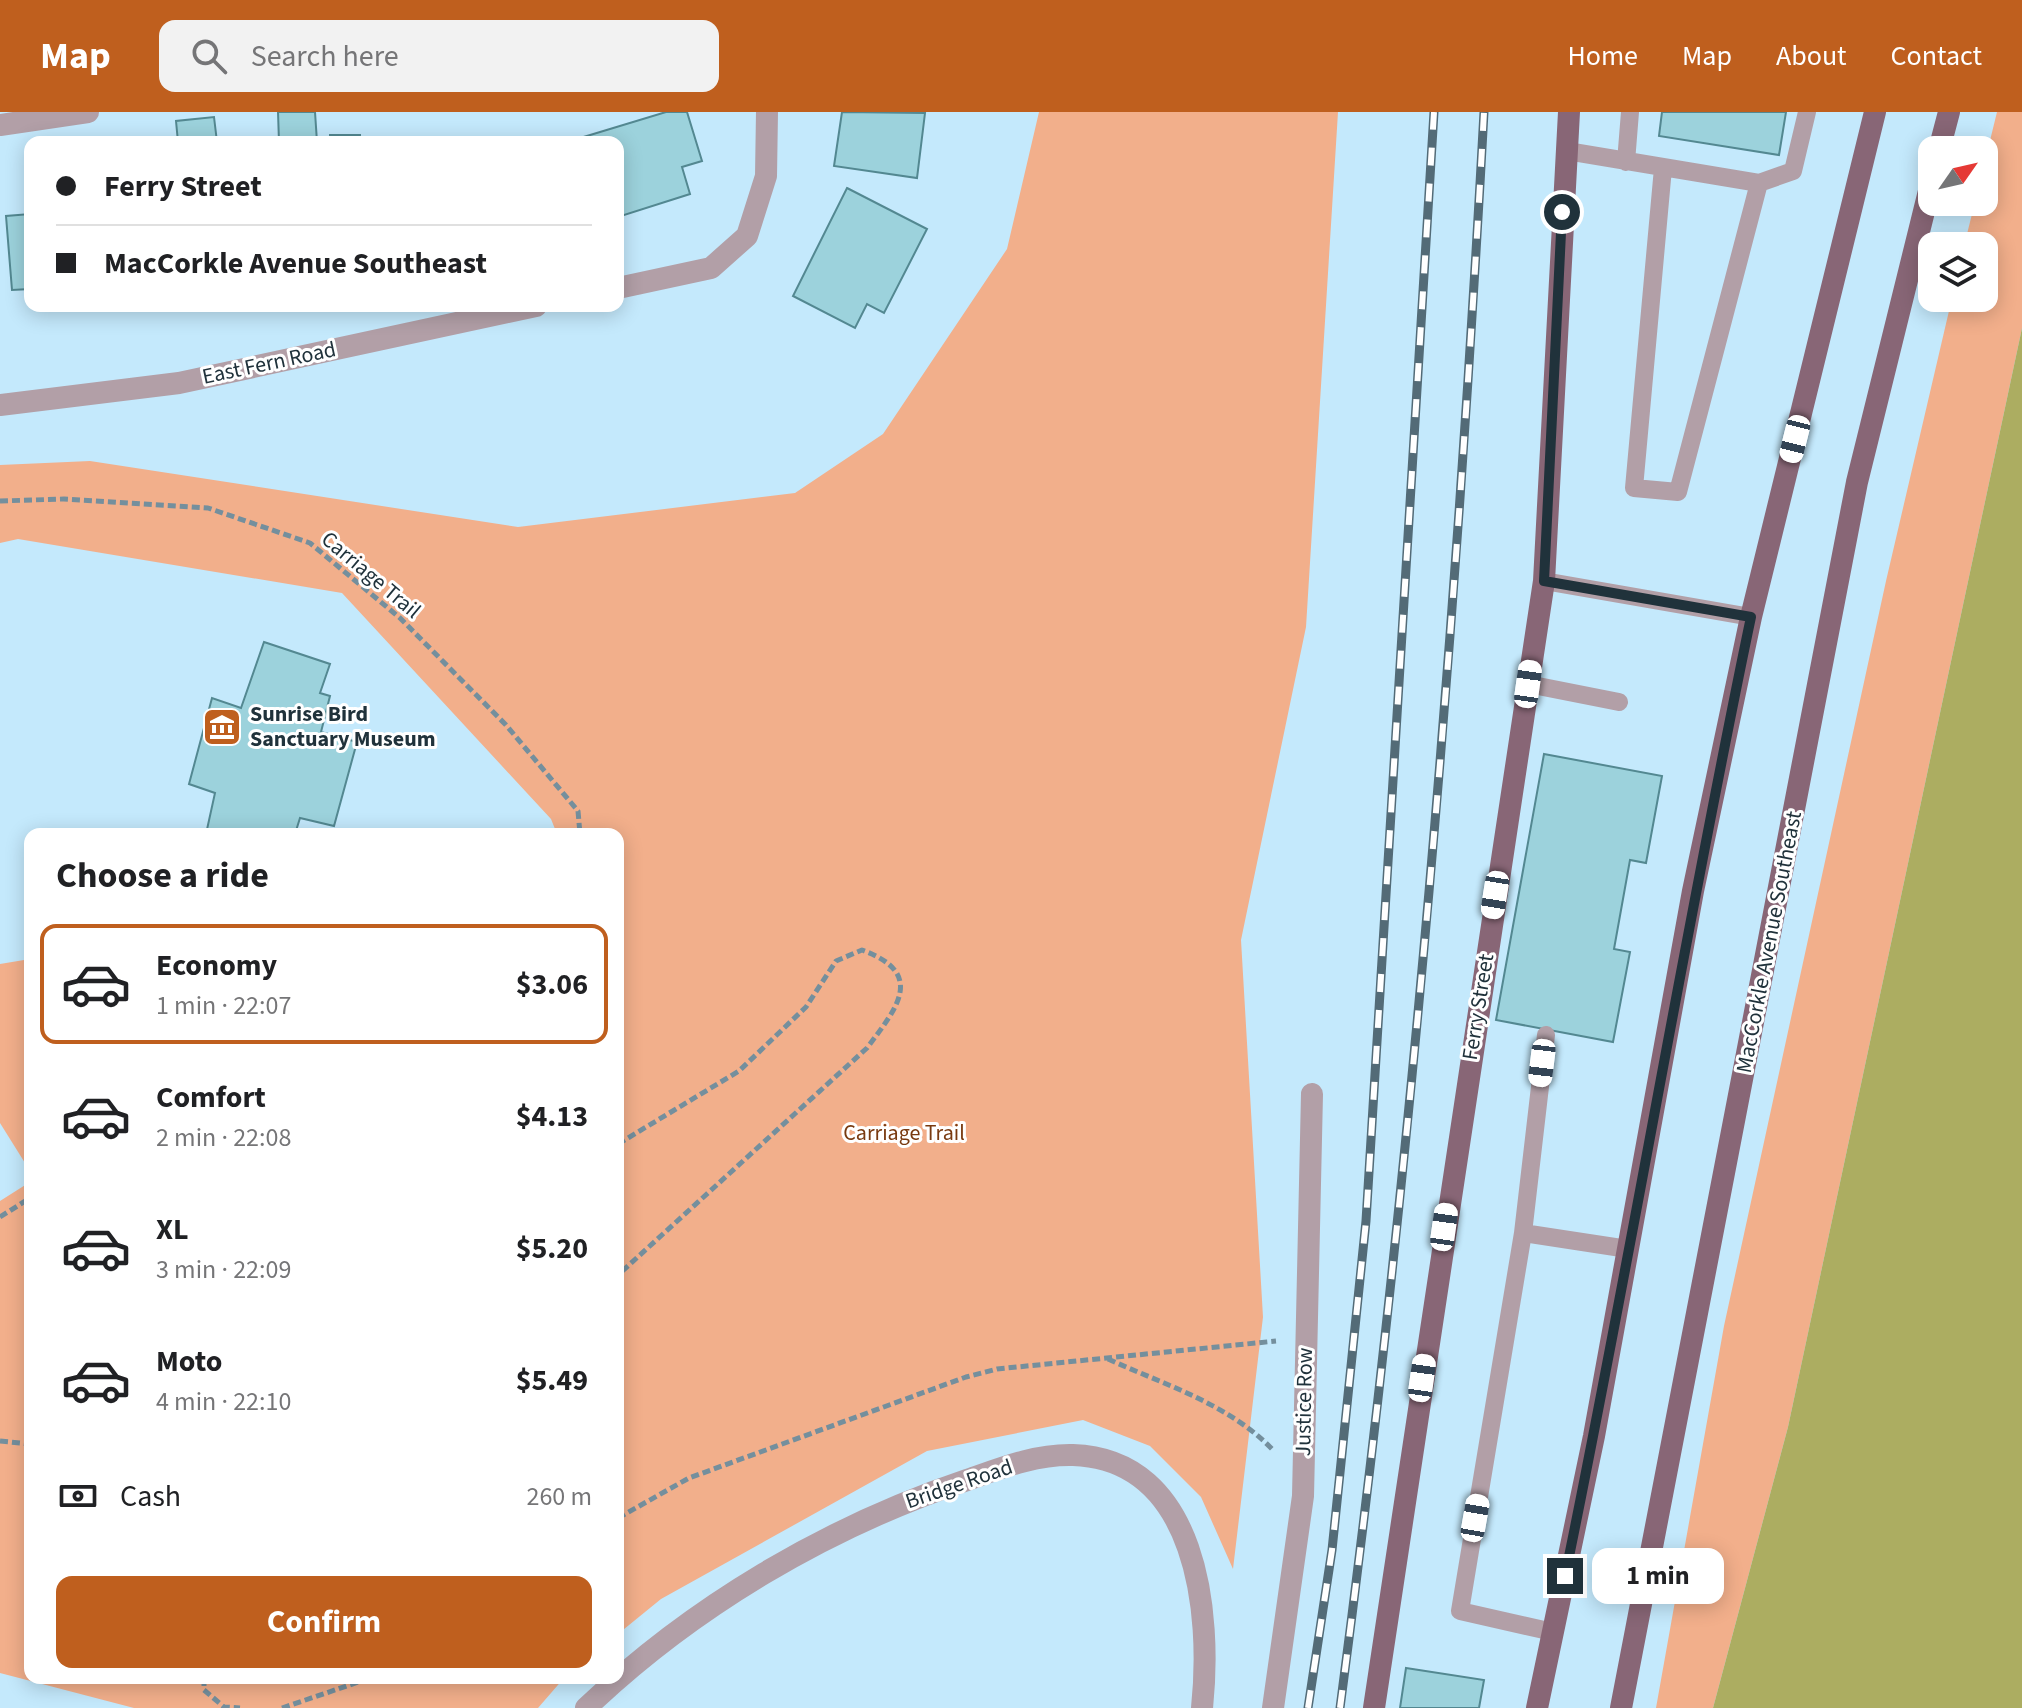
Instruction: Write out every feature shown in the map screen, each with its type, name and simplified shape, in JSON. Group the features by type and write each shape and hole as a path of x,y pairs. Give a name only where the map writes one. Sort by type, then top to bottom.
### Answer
{"main road":[{"name":"Ferry Street","path":"1374,1708 1448,1197 1544,581 1569,112"},
{"path":"1537,1708 1628,1249 1693,891 1751,617 1875,112"},
{"path":"1943,136 1949,112"},
{"name":"MacCorkle Avenue Southeast","path":"1621,1708 1857,482 1923,216"}],"street":[{"path":"0,125 88,112"},
{"path":"624,287 711,268 747,236 766,176 767,112"},
{"name":"East Fern Road","path":"0,405 179,383 508,312"},
{"name":"Justice Row","path":"1273,1708 1303,1485 1312,1094"},
{"name":"Bridge Road","path":"624,1673 642,1656 712,1607 847,1528 910,1499 1028,1459 1072,1455 1101,1459 1125,1468 1150,1486 1178,1521 1192,1553 1201,1599 1206,1671 1202,1708"},
{"name":"Bridge Road","path":"586,1708 612,1684"}],"lane":[{"path":"1626,162 1630,112"},
{"path":"1567,151 1759,183 1793,171 1807,112"},
{"path":"1663,168 1634,488 1678,492 1759,183"},
{"path":"1544,581 1751,617"},
{"path":"1528,684 1619,702"},
{"path":"1546,1035 1523,1233 1460,1611 1553,1632"},
{"path":"1523,1233 1628,1249"}],"path":[{"name":"Carriage Trail","path":"0,501 64,499 208,508 310,543 400,618 506,725 578,811 579,828"},
{"path":"624,1140 739,1071 806,1007 836,961 862,950 891,964 900,983 899,1005 867,1048 624,1270"},
{"path":"0,1217 24,1202"},
{"path":"624,1515 689,1478 966,1377 997,1369 1305,1338"},
{"path":"1107,1358 1218,1408 1258,1434 1303,1485"},
{"path":"0,1441 24,1443"},
{"path":"204,1684 204,1690 224,1707 240,1708"},
{"path":"282,1708 352,1684"}],"green space":[{"path":"1039,112 1338,112 1306,627 1241,940 1263,1317 1233,1569 1201,1497 1150,1446 1083,1420 927,1451 661,1599 624,1629 624,828 555,828 551,819 342,593 18,539 0,543 0,465 90,461 518,527 795,493 883,434 1007,249"},
{"path":"1997,112 2022,112 2022,328 1788,1427 1713,1708 1656,1708 1724,1326 1886,581 1949,312 1998,312 1998,232 1968,232 1972,216 1998,216 1998,136 1991,136"},
{"path":"24,960 24,1161 0,1123 0,964"},
{"path":"24,1186 24,1679 0,1673 0,1201"},
{"path":"42,1684 559,1684 538,1708 134,1708"}],"shaded area":[{"path":"2022,328 2022,1708 1713,1708 1788,1427"}],"building":[{"path":"278,112 315,112 317,136 279,136"},
{"path":"666,112 687,112 702,161 682,167 690,194 624,215 624,136 587,136"},
{"path":"842,112 925,113 917,178 834,166"},
{"path":"1662,112 1786,112 1779,155 1659,136"},
{"path":"214,117 216,136 177,136 176,121"},
{"path":"847,188 927,229 884,313 867,304 855,328 793,296"},
{"path":"24,214 24,289 12,290 6,216"},
{"path":"264,642 330,664 320,693 330,696 321,732 357,742 334,826 300,818 297,828 207,828 215,793 189,784 212,698 241,708"},
{"path":"1544,754 1662,776 1646,863 1630,860 1614,949 1630,952 1613,1042 1496,1020"},
{"path":"1406,1668 1484,1680 1479,1708 1400,1708"}],"railway":[{"path":"1308,1708 1332,1550 1366,1221 1434,112"},
{"path":"1340,1708 1409,1111 1459,512 1484,112"}],"place":[{"name":"Sunrise Bird Sanctuary Museum","path":"222,727"}],"route":[{"path":"1562,212 1544,581 1751,617 1693,891 1594,1436 1565,1576"}]}
